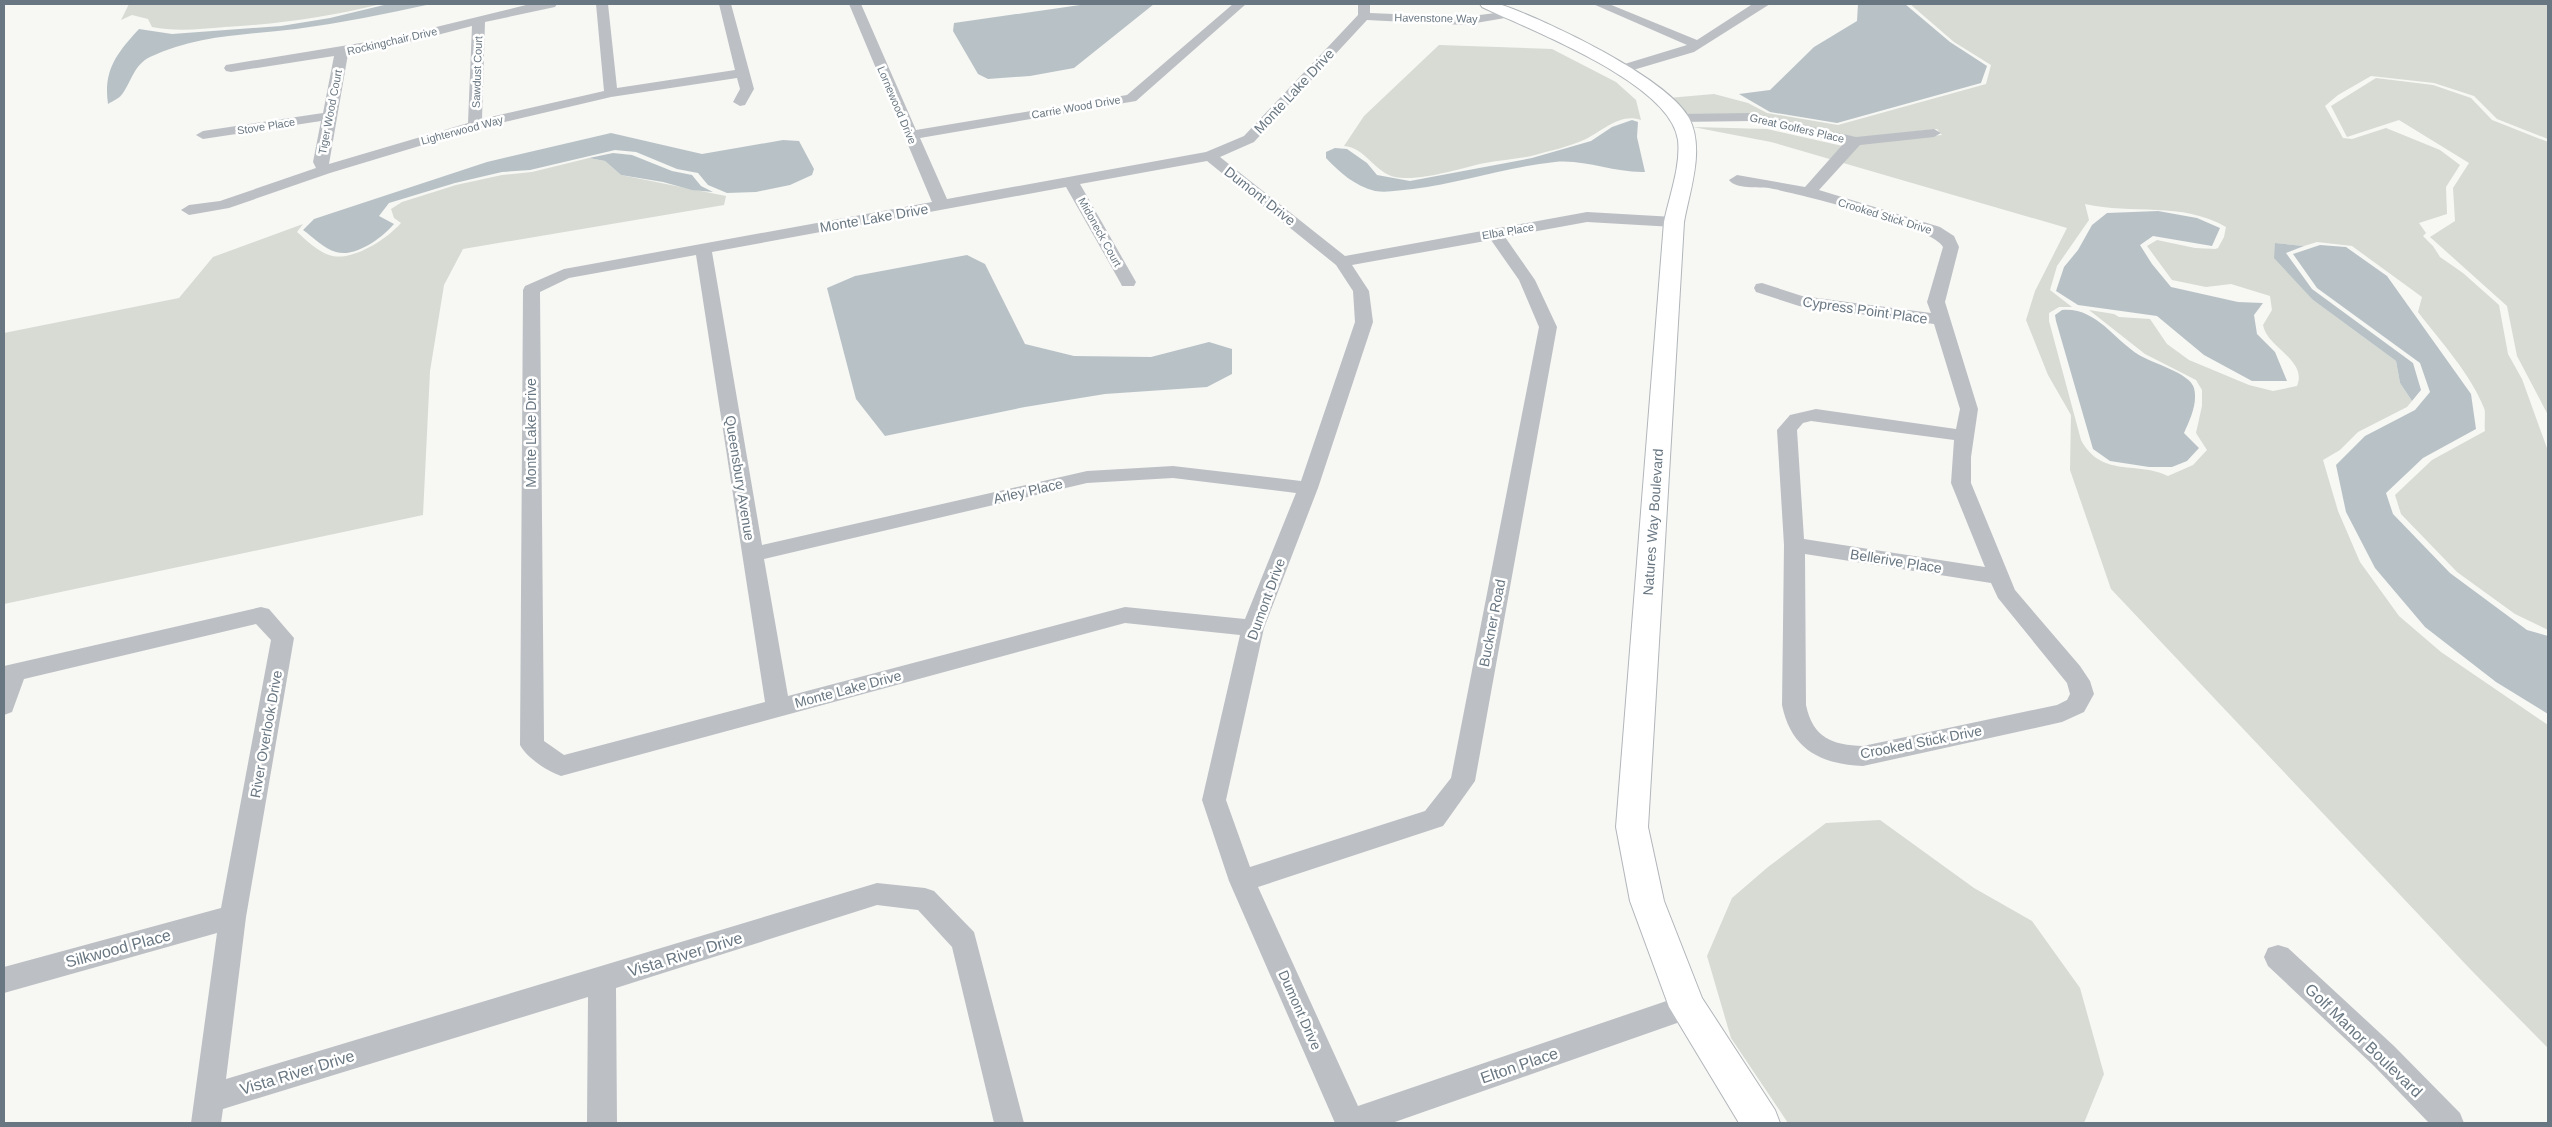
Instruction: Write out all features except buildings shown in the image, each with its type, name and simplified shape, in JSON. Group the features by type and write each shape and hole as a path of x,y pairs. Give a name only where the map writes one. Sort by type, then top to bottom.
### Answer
{"street":[{"name":"Rockingchair Drive","path":"231,68 342,52 416,37 479,19 550,4"},
{"path":"602,4 611,93"},
{"path":"724,4 747,89 740,102"},
{"name":"Lornewood Drive","path":"857,4 910,135 942,206"},
{"name":"Carrie Wood Drive","path":"910,135 1131,98 1240,4"},
{"path":"1488,4 1624,69 1656,90 1681,121"},
{"path":"1599,4 1697,45"},
{"path":"1624,69 1665,58 1697,45 1730,25 1747,11 1764,4"},
{"name":"Havenstone Way","path":"1364,10 1464,21 1507,14"},
{"name":"Monte Lake Drive","path":"1253,628 1125,615 561,766 532,745 531,290 564,274 1072,183 1210,156 1250,139 1364,10"},
{"name":"Sawdust Court","path":"475,125 479,19"},
{"name":"Tiger Wood Court","path":"325,170 320,162 342,52"},
{"name":"Lighterwood Way","path":"189,210 223,205 325,170 475,125 611,93 742,73"},
{"name":"Stove Place","path":"203,135 328,116"},
{"name":"Great Golfers Place","path":"1681,121 1721,120 1768,126 1853,143 1934,133"},
{"name":"Natures Way Boulevard","path":"1681,121 1687,139 1674,222 1632,827 1647,900 1687,1007 1761,1123"},
{"path":"1808,193 1853,143"},
{"name":"Dumont Drive","path":"1210,156 1342,262 1361,291 1364,322 1308,488 1253,628 1214,800 1242,881 1351,1123"},
{"name":"Crooked Stick Drive","path":"1737,180 1767,182 1808,193 1928,228 1945,236 1951,247 1936,302 1969,409 1960,473 1961,483 1998,577 2013,605 2078,681 2082,694 2076,706 2062,713 1863,756 1844,755 1826,750 1810,740 1796,719 1794,545 1788,430 1797,418 1811,414 1836,416 1965,436"},
{"name":"Midoneck Court","path":"1072,183 1128,282"},
{"name":"Elba Place","path":"1342,262 1587,217 1674,222"},
{"name":"Buckner Road","path":"1242,881 1434,818 1463,781 1548,327 1527,280 1494,233"},
{"name":"Queensbury Avenue","path":"702,249 778,707"},
{"name":"Cypress Point Place","path":"1762,288 1799,301 1941,320"},
{"name":"Arley Place","path":"752,555 1087,477 1174,472 1308,488"},
{"name":"Bellerive Place","path":"1794,545 1998,577"},
{"name":"River Overlook Drive","path":"10,673 261,615 283,638 232,917 209,1110"},
{"path":"4,706 10,673"},
{"name":"Vista River Drive","path":"209,1110 602,980 877,894 925,899 964,941 1009,1123"},
{"name":"Silkwood Place","path":"4,980 232,917"},
{"name":"Golf Manor Boulevard","path":"2278,957 2384,1056 2449,1123"},
{"path":"602,980 602,1123"},
{"name":"Elton Place","path":"1351,1123 1687,1007"}],"shaded area":[{"path":"129,4 381,4 342,13 284,22 179,30 152,27 148,19 132,15 121,20"},
{"path":"388,4 431,4 330,24 222,37 185,44 145,60 137,68 122,95 108,104 108,81 113,63 124,46 139,29 172,34 281,26 330,18"},
{"path":"1087,4 1154,4 1074,68 1030,76 988,79 978,74 953,31 954,23"},
{"path":"1858,4 1905,4 1950,42 1987,66 1981,83 1837,123 1770,112 1739,94 1770,90 1814,47 1857,21"},
{"path":"1910,4 2548,4 2548,139 2497,119 2474,96 2434,83 2371,76 2338,95 2325,106 2343,138 2352,139 2386,128 2440,150 2460,165 2446,187 2447,214 2419,223 2426,233 2423,236 2440,257 2463,273 2499,305 2508,354 2522,379 2548,451 2548,630 2515,614 2457,572 2401,514 2395,495 2432,460 2485,431 2485,410 2471,382 2418,312 2422,297 2352,246 2317,242 2304,246 2275,243 2313,300 2396,361 2400,383 2412,401 2407,407 2358,432 2340,450 2323,460 2338,511 2360,562 2399,616 2441,652 2548,725 2548,1048 2472,971 2111,589 2070,470 2071,415 2048,375 2026,320 2035,291 2067,228 1771,142 1693,127 1767,129 1847,147 1864,143 1942,135 1937,129 1854,138 1753,114 1682,115 1668,98 1714,94 1748,103 1767,113 1838,125 1986,84 1991,65 1954,42","holes":["2085,204 2103,207 2174,211 2209,219 2226,227 2224,237 2218,248 2215,249 2195,248 2157,240 2147,246 2172,280 2206,287 2231,284 2270,296 2272,310 2263,325 2272,341 2292,361 2299,377 2297,386 2273,391 2249,385 2189,360 2167,344 2150,319 2119,317 2114,314 2089,310 2145,354 2196,380 2202,390 2202,406 2196,433 2207,450 2193,465 2168,476 2145,469 2109,464 2099,460 2089,452 2081,440 2049,321 2049,313 2059,307 2072,307 2050,290 2057,266 2089,220"]},
{"path":"1439,45 1552,49 1616,82 1636,100 1641,120 1633,118 1619,121 1579,142 1531,156 1485,163 1416,178 1388,175 1358,151 1344,146 1364,116"},
{"path":"2376,78 2433,85 2471,98 2492,120 2548,142 2548,415 2517,356 2507,306 2430,237 2455,221 2453,188 2469,163 2399,120 2347,137 2331,106"},
{"path":"1632,120 1638,122 1637,137 1645,172 1633,172 1577,162 1555,162 1519,167 1431,186 1380,192 1368,189 1354,182 1326,158 1326,152 1335,148 1347,149 1367,163 1377,175 1410,181 1532,158 1591,141 1612,127"},
{"path":"611,133 702,154 783,140 799,141 814,169 812,175 790,185 756,192 727,193 708,185 698,173 677,169 636,152 615,150 530,170 502,172 455,183 389,203 379,216 394,224 368,246 351,252 336,252 323,246 303,230 314,219 487,162"},
{"path":"613,153 632,155 672,171 692,175 701,186 713,192 692,190 663,182 621,175 605,161 589,158"},
{"path":"589,158 605,161 621,175 726,196 724,205 463,249 444,285 430,371 423,515 4,604 4,333 179,298 213,257 303,224 297,232 320,251 338,257 348,256 358,253 378,242 401,223 394,218 391,209 402,202 456,185 502,175 532,172"},
{"path":"2158,211 2197,218 2220,228 2212,246 2153,236 2140,245 2152,264 2171,287 2238,302 2263,303 2254,315 2257,334 2275,352 2287,381 2252,381 2204,355 2157,316 2078,305 2056,291 2064,267 2078,250 2092,225 2107,213"},
{"path":"2275,243 2304,246 2286,253 2312,289 2413,363 2421,390 2412,401 2400,383 2396,361 2313,300 2274,258"},
{"path":"2320,245 2346,247 2387,276 2471,394 2476,429 2423,458 2386,493 2393,514 2450,573 2527,630 2548,636 2548,714 2496,682 2425,627 2375,568 2346,512 2336,465 2365,436 2415,410 2430,392 2420,363 2317,288 2293,254"},
{"path":"967,255 985,264 1025,344 1074,356 1151,357 1209,342 1232,349 1232,374 1207,387 1105,394 1025,407 885,436 856,399 827,288 855,276"},
{"path":"2062,310 2074,310 2094,319 2104,325 2139,355 2178,373 2191,383 2194,388 2195,400 2191,417 2184,433 2199,448 2187,461 2172,467 2149,467 2110,461 2093,449 2056,321 2055,315"},
{"path":"1880,820 1974,888 2032,921 2080,988 2104,1074 2084,1123 1788,1123 1731,1038 1707,956 1732,898 1768,867 1826,823"}]}
